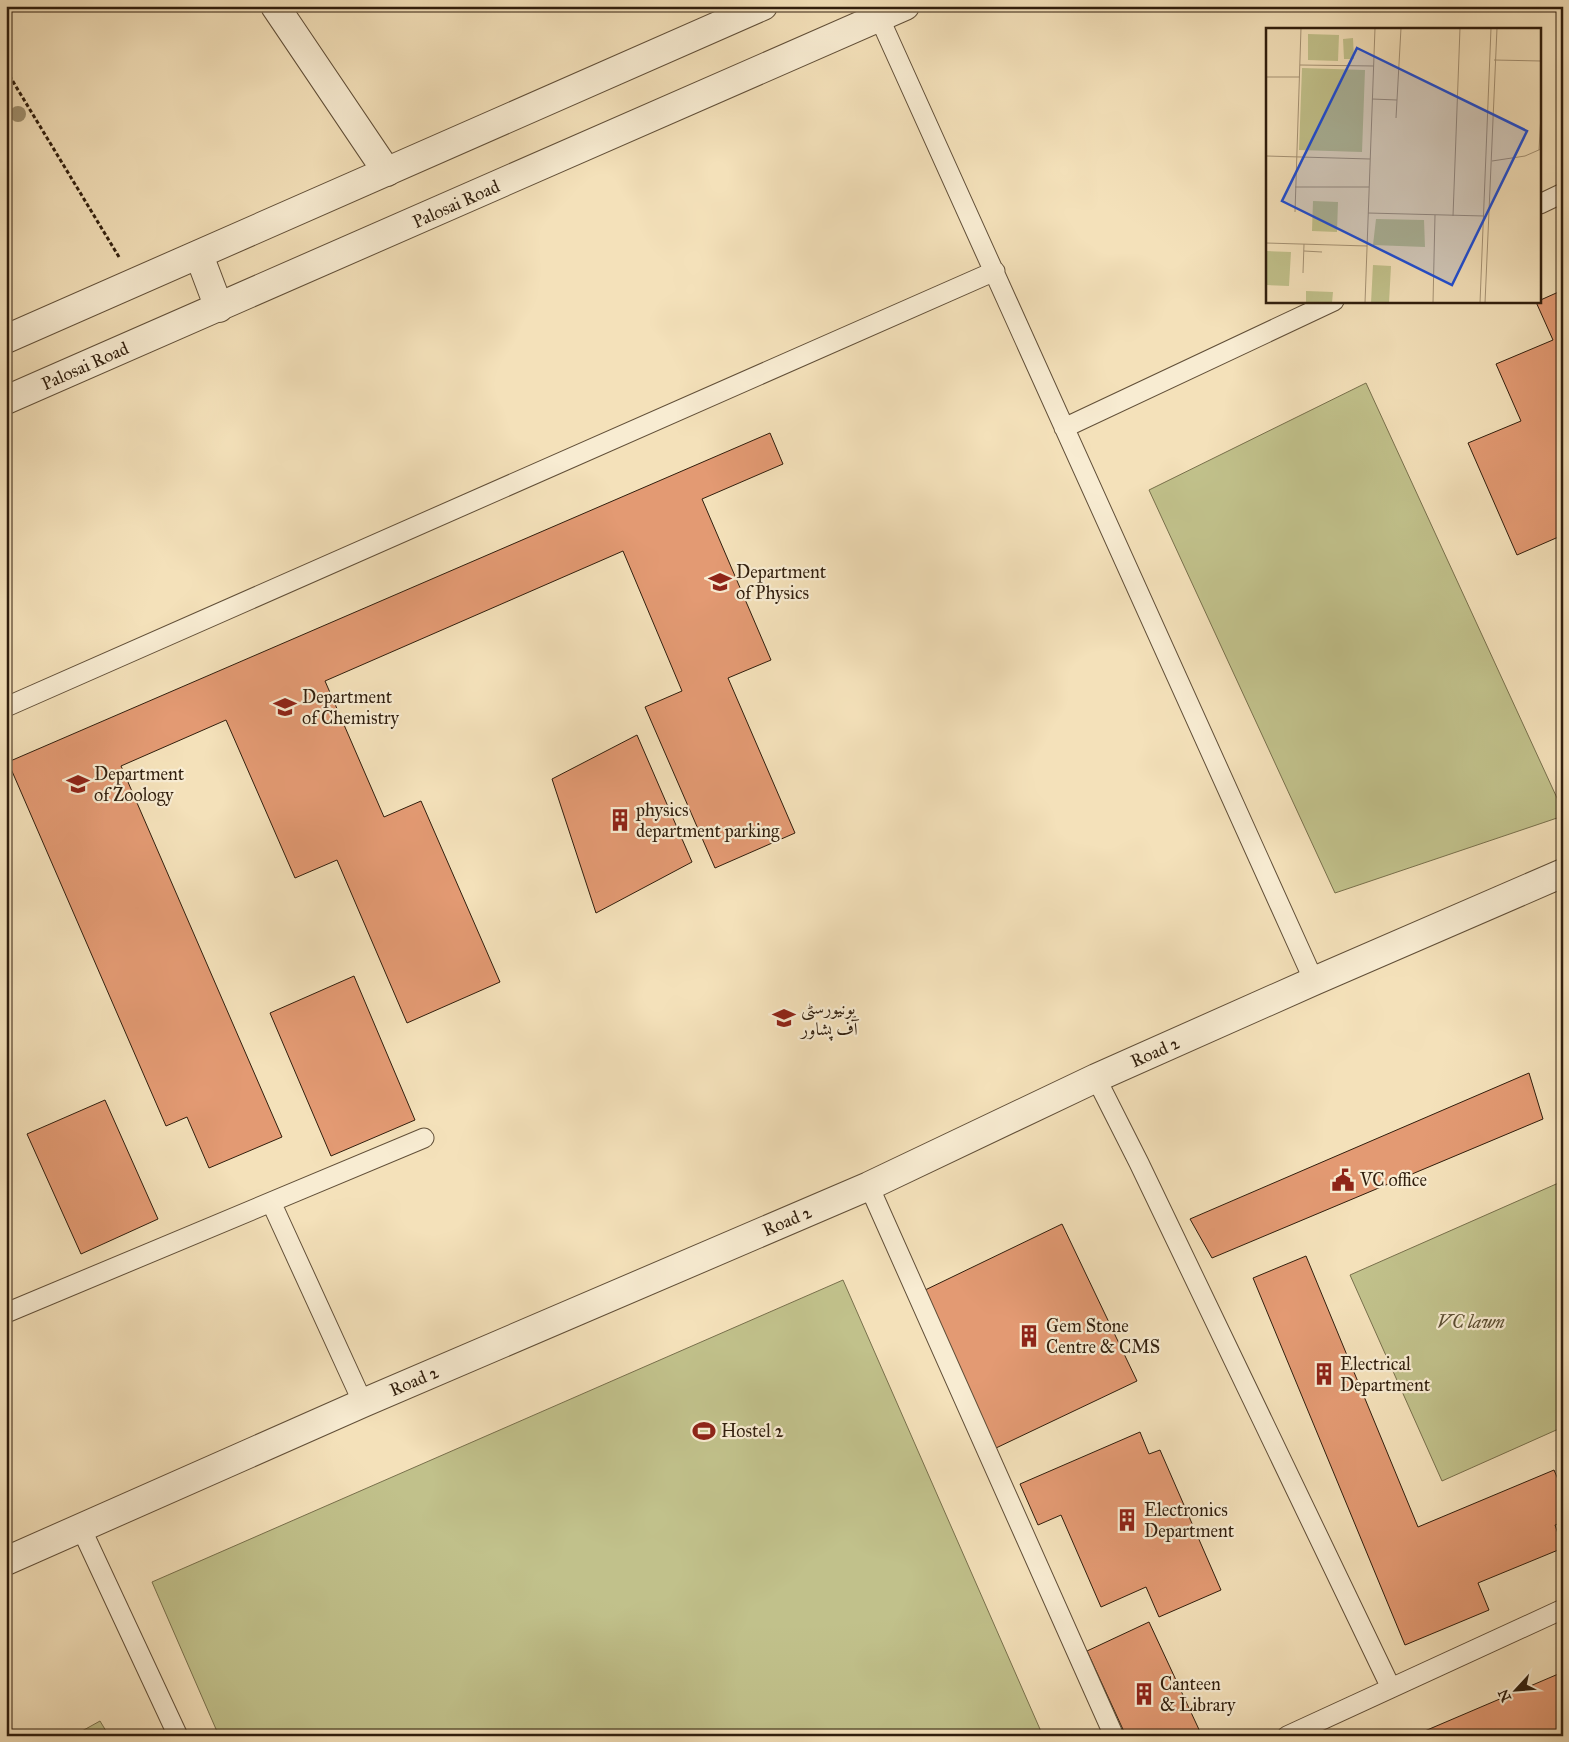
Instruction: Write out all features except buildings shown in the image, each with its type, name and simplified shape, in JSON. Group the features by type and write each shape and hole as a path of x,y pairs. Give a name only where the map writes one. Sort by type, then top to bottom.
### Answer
{"street":[{"path":"275,6 387,172"},
{"path":"6,340 763,6"},
{"name":"Palosai Road","path":"6,400 905,6"},
{"path":"199,255 219,308"},
{"name":"Road 2","path":"6,1561 363,1403 868,1186 1096,1078 1563,873"}],"lane":[{"path":"879,17 1314,981"},
{"path":"1542,203 1563,194"},
{"path":"6,707 995,271"},
{"path":"1064,428 1332,302"},
{"path":"1096,1078 1140,1163 1391,1688"},
{"path":"6,1313 424,1138"},
{"path":"868,1186 1114,1736"},
{"path":"271,1202 363,1403"},
{"path":"81,1528 178,1736"},
{"path":"1286,1736 1563,1609"}],"path":[{"path":"6,70 134,283"}],"green space":[{"path":"1366,383 1563,811 1563,816 1335,893 1149,490"},
{"name":"VC lawn","path":"1563,1181 1563,1427 1442,1481 1350,1275"},
{"name":"Hostel 2","path":"843,1280 1043,1736 219,1736 152,1582"},
{"path":"100,1721 109,1736 73,1736"}],"place":[{"name":"Department of Physics","path":"720,582"},
{"name":"Department of Chemistry","path":"285,707"},
{"name":"Department of Zoology","path":"78,784"},
{"name":"physics department parking","path":"620,820"},
{"name":"یونیورسٹی آف پشاور","path":"784,1018"},
{"name":"VC office","path":"1343,1180"},
{"name":"Gem Stone Centre & CMS","path":"1029,1336"},
{"name":"Electrical Department","path":"1324,1374"},
{"name":"Hostel 2","path":"704,1431"},
{"name":"Electronics Department","path":"1127,1520"},
{"name":"Canteen & Library","path":"1144,1694"}]}
